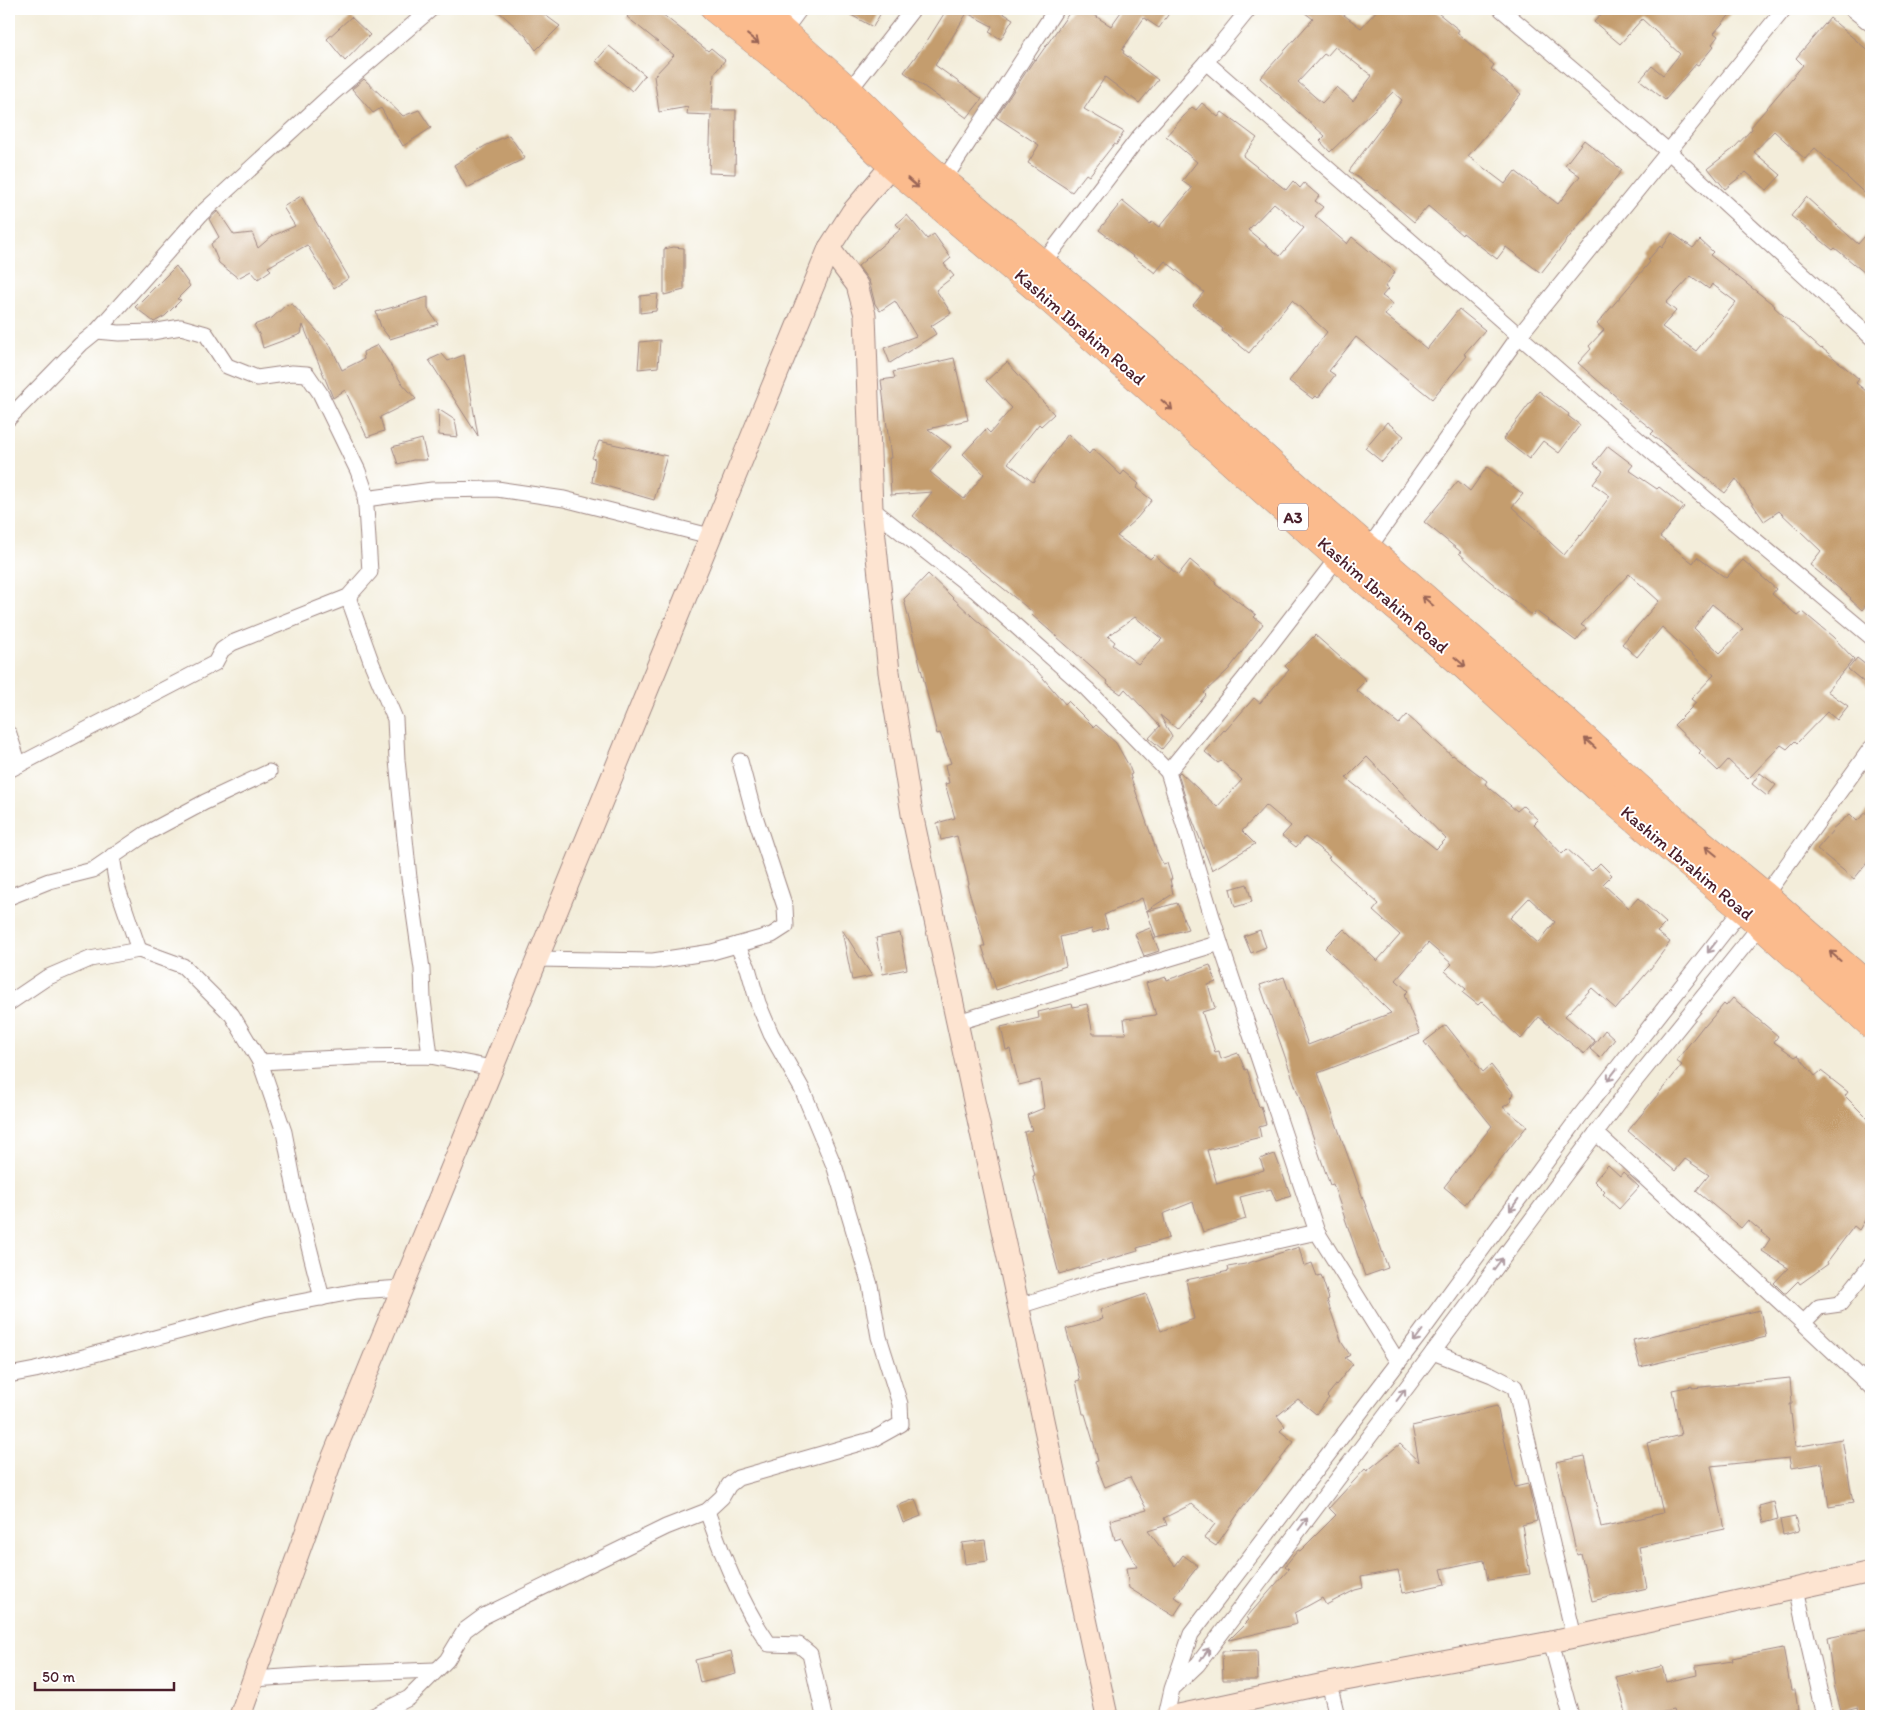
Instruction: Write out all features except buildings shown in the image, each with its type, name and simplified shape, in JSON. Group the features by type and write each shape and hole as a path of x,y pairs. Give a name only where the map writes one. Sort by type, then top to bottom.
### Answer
{"highway":[{"name":"Kashim Ibrahim Road","path":"715,9 803,79 841,100"},
{"name":"Kashim Ibrahim Road","path":"756,9 783,32 841,100 1053,302 1338,557 1466,667 1597,787 1754,911 1871,989"},
{"name":"Kashim Ibrahim Road","path":"899,157 943,181 1043,263 1146,350 1279,472 1536,695 1684,829 1754,911 1871,1024"}],"main road":[{"path":"240,1716 332,1460 828,248 852,212 899,157"},
{"path":"828,248 857,285 865,315 872,509 889,672 912,814 1107,1716"},
{"path":"1174,1716 1329,1684 1551,1642 1871,1572"}],"street":[{"path":"9,418 81,344 97,331 201,214 334,92 430,9"},
{"path":"783,32 800,9"},
{"path":"841,100 913,9"},
{"path":"943,181 1056,9"},
{"path":"1043,263 1139,137 1206,62 1249,9"},
{"path":"1501,9 1668,151 1871,337"},
{"path":"1368,549 1519,336 1784,9"},
{"path":"1852,9 1871,24"},
{"path":"1206,62 1706,499 1871,637"},
{"path":"9,734 14,768 215,663 222,650 232,643 348,597 370,572 365,491 358,471 320,393 307,374 292,373 257,378 227,366 206,334 182,327 152,332 119,333 97,331"},
{"path":"365,499 432,490 497,489 564,499 710,536"},
{"path":"872,509 975,590 1087,689 1168,772 1220,943 1317,1232 1398,1362"},
{"path":"1168,772 1244,679 1338,557"},
{"path":"348,597 394,719 409,878 422,969 423,1000 430,1056"},
{"path":"1172,1689 1198,1664 1631,1086 1871,748"},
{"path":"537,959 653,961 712,952 772,935 786,926 785,907 753,810 740,761"},
{"path":"9,897 49,882 92,870 147,832 205,802 270,772"},
{"path":"112,856 117,886 139,950"},
{"path":"1166,1716 1172,1689 1191,1634 1398,1362 1579,1117 1754,911"},
{"path":"958,1022 1220,943"},
{"path":"373,1716 409,1698 447,1660 465,1630 484,1616 666,1527 707,1511 722,1497 729,1485 738,1478 874,1439 900,1424 902,1416 900,1404 878,1337 870,1285 835,1168 802,1089 771,1034 758,1003 748,968 737,944"},
{"path":"9,1003 46,978 90,959 139,950 183,966 232,1015 260,1062 284,1132 297,1200 322,1298"},
{"path":"260,1062 357,1057 430,1056 492,1068"},
{"path":"1596,1133 1871,1388"},
{"path":"1019,1306 1098,1281 1317,1232"},
{"path":"1803,1323 1818,1307 1840,1304 1871,1265"},
{"path":"9,1375 35,1370 263,1309 356,1292 402,1288"},
{"path":"1433,1352 1492,1375 1515,1387 1574,1637"},
{"path":"707,1511 724,1560 768,1644 799,1645 810,1654 824,1716"},
{"path":"1796,1589 1825,1716"},
{"path":"1551,1642 1571,1716"},
{"path":"254,1679 435,1670"},
{"path":"1329,1684 1337,1716"}]}
